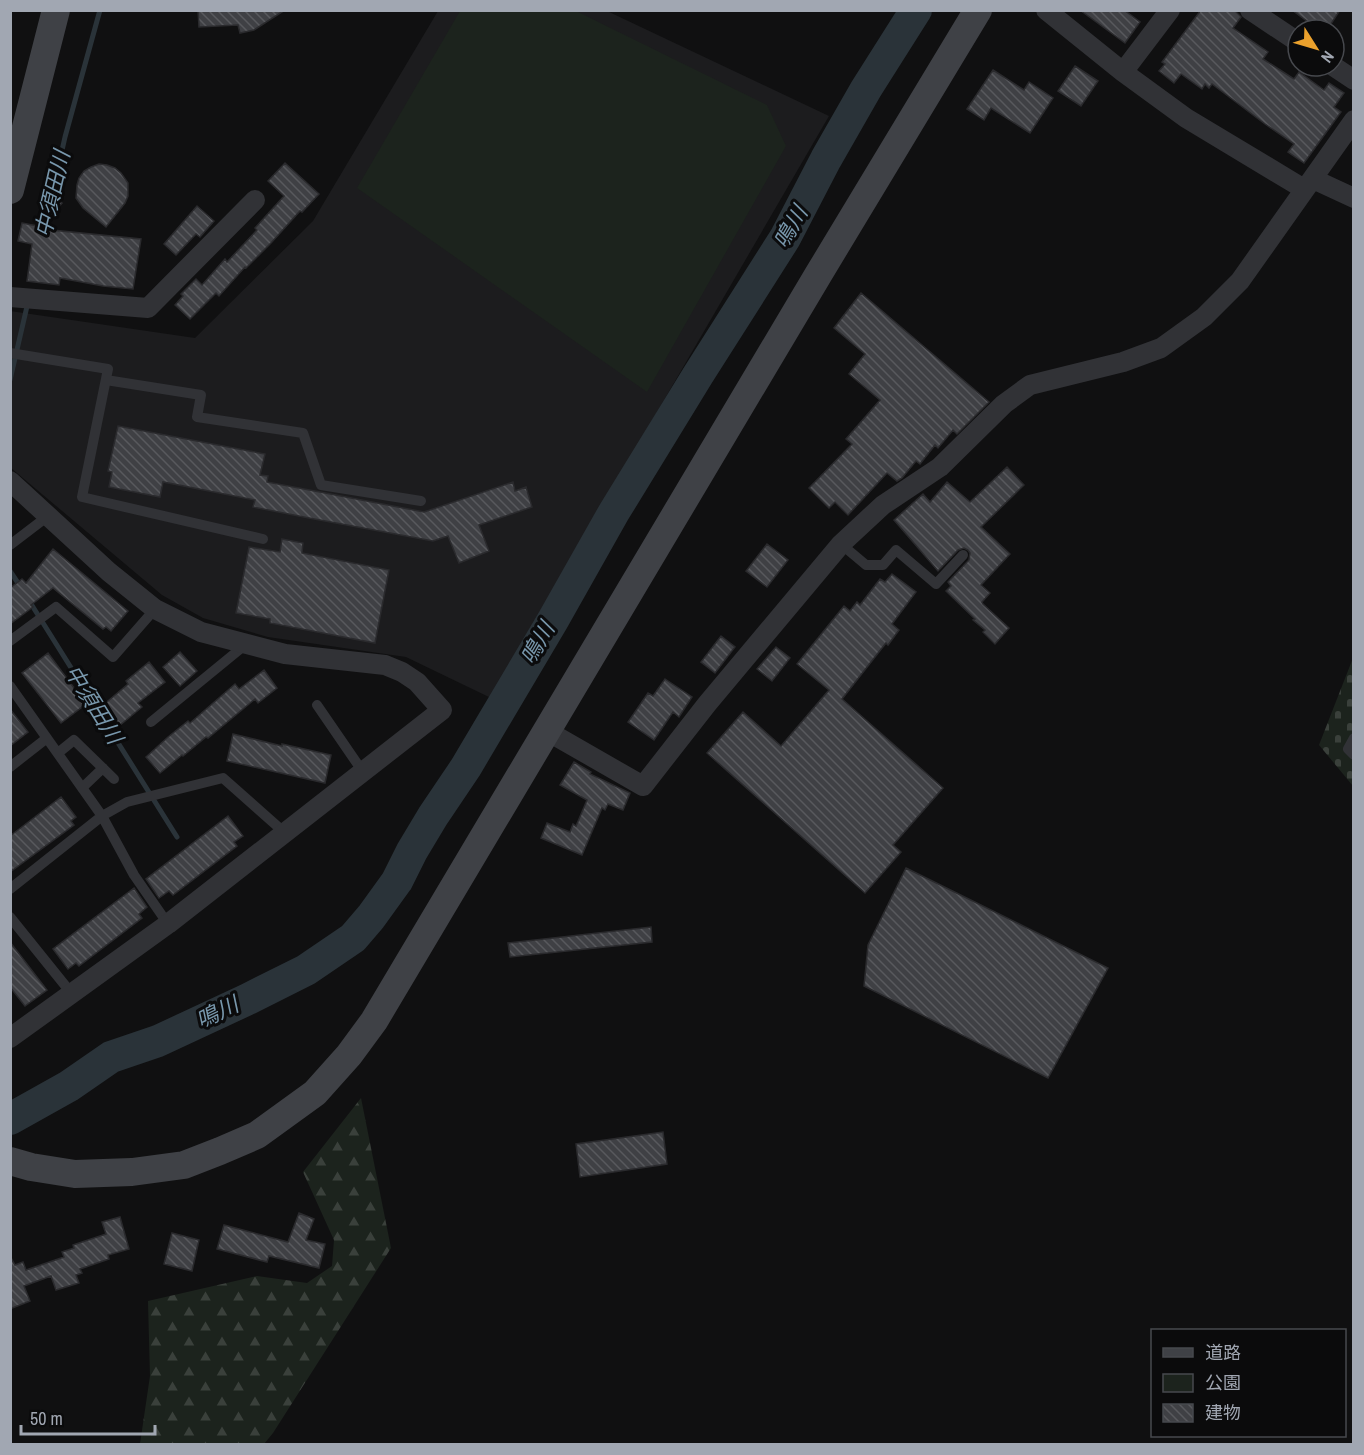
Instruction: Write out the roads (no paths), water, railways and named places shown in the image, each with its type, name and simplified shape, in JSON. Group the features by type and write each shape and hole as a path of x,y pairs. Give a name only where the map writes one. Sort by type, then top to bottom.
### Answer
{"street":[{"path":"10,190 56,10"},
{"path":"13,1164 75,1174 132,1172 184,1165 257,1135 315,1093 349,1055 374,1021 978,10"},
{"path":"1046,10 1123,72 1186,118 1309,184 1353,198"},
{"path":"1123,72 1170,10"},
{"path":"1250,10 1286,34"},
{"path":"547,731 644,786 707,704 841,544 883,505 940,467 1004,405 1030,386 1113,365 1161,348 1204,317 1240,281 1353,120"},
{"path":"10,297 148,308 255,200"},
{"path":"10,481 109,572 155,609 201,632 245,645 285,654 385,665 417,682 442,710 168,924 10,1038"}],"lane":[{"path":"10,353 108,369 82,497 263,538"},
{"path":"106,380 201,395 197,417 303,433 321,485 421,501"},
{"path":"10,545 48,516"},
{"path":"841,544 866,566 884,565 896,550 936,584 963,555"},
{"path":"10,640 56,607 113,657 155,609"},
{"path":"151,722 245,645"},
{"path":"10,686 102,816 134,874 168,924"},
{"path":"317,705 363,772"},
{"path":"10,767 47,738"},
{"path":"1353,738 1348,749 1353,755"},
{"path":"58,753 74,740 114,779"},
{"path":"82,788 103,768"},
{"path":"10,889 102,816 127,801 223,778 285,833"},
{"path":"10,917 72,994"}],"waterway":[{"name":"中須田川","path":"43,235 65,137 100,10"},
{"name":"鳴川","path":"10,1119 69,1086 111,1057 158,1041 306,970 353,938 371,917 397,881 412,851 466,767 614,512 785,238 866,89 916,10"},
{"name":"中須田川","path":"10,380 28,302"},
{"name":"中須田川","path":"10,571 20,586"},
{"name":"中須田川","path":"28,599 177,837"}]}
